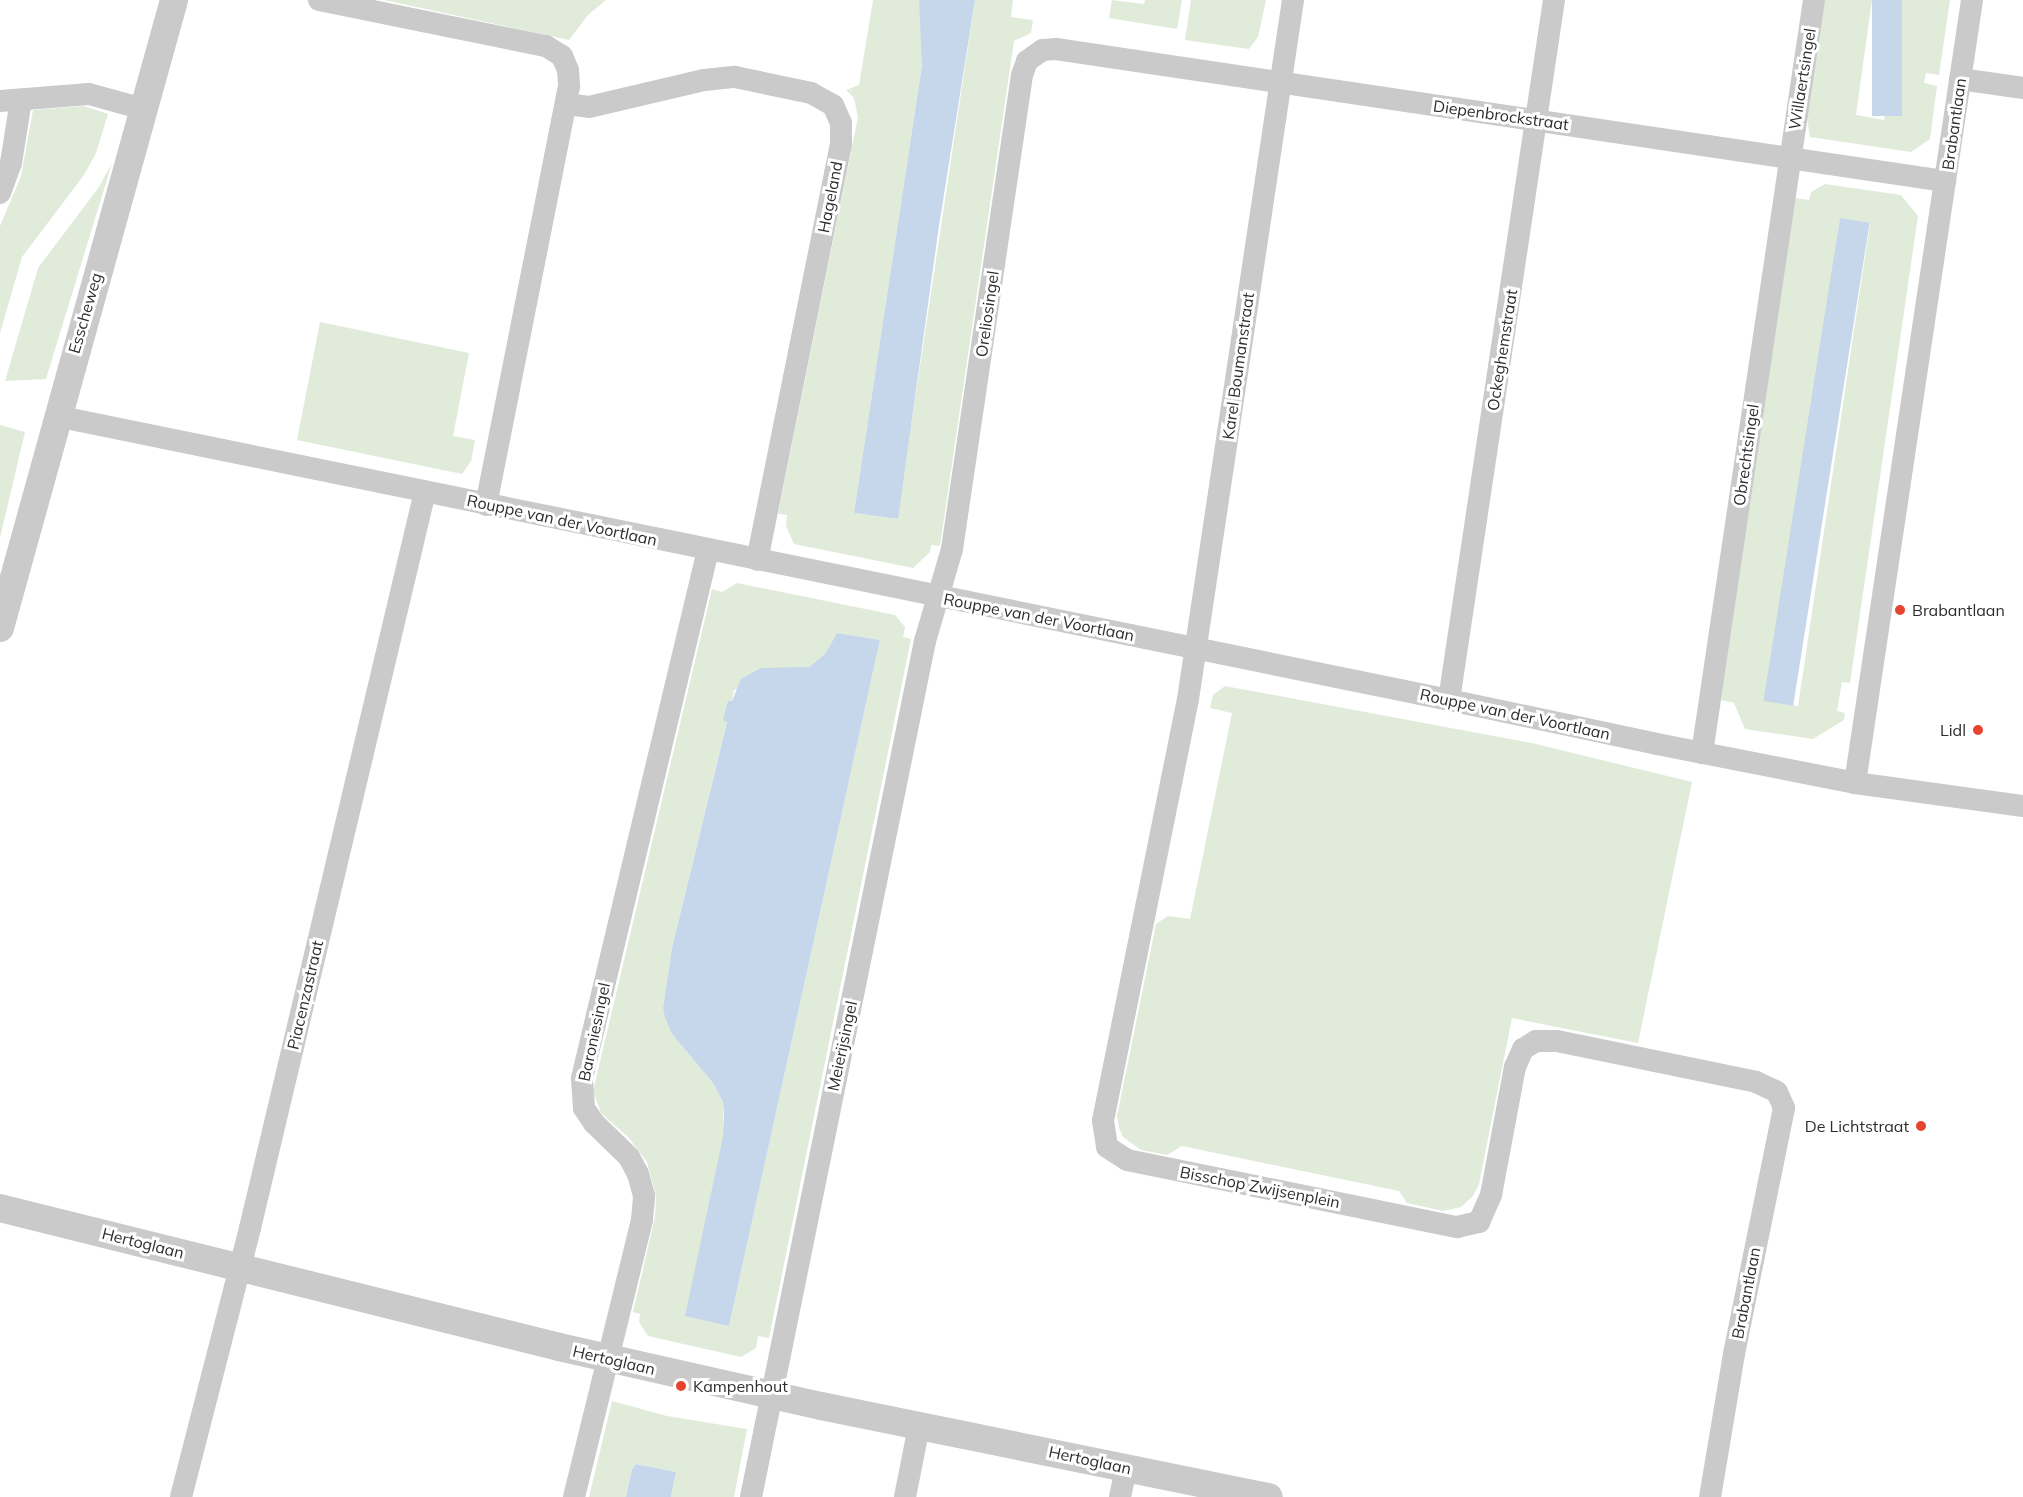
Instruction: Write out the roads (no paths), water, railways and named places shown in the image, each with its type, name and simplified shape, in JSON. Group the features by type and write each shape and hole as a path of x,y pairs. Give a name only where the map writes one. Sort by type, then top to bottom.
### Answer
{"street":[{"name":"Esscheweg","path":"0,628 56,417 174,0"},
{"path":"319,0 546,46 562,57 568,70 569,86 566,104 486,505"},
{"path":"1281,82 1293,0"},
{"name":"Ockeghemstraat","path":"1449,700 1554,0"},
{"name":"Willaertsingel","path":"1790,158 1814,0"},
{"name":"Brabantlaan","path":"1855,783 1972,0"},
{"name":"Diepenbrockstraat","path":"1056,49 1945,181"},
{"name":"Oreliosingel","path":"938,597 952,549 1022,75 1027,61 1043,50 1056,49"},
{"name":"Hageland","path":"566,104 589,107 704,80 735,76 811,93 833,105 841,123 841,144 757,560"},
{"path":"1960,79 2023,88"},
{"name":"Karel Boumanstraat","path":"1196,650 1281,82"},
{"path":"0,193 11,163 11,101 89,94 143,109"},
{"name":"Obrechtsingel","path":"1702,753 1790,158"},
{"name":"Rouppe van der Voortlaan","path":"56,417 1702,753 1855,783 2023,806"},
{"name":"Piacenzastraat","path":"181,1497 240,1267 425,492"},
{"name":"Baroniesingel","path":"574,1497 642,1220 644,1196 638,1174 628,1157 594,1123 584,1108 582,1078 708,550"},
{"name":"Meierijsingel","path":"751,1497 925,641 938,597"},
{"name":"Bisschop Zwijsenplein","path":"1196,650 1103,1121 1107,1147 1127,1160 1457,1227 1479,1222 1491,1195 1515,1067 1523,1049 1536,1041 1557,1041 1756,1082 1777,1092"},
{"name":"Brabantlaan","path":"1710,1497 1734,1354 1784,1108 1777,1092"},
{"name":"Hertoglaan","path":"0,1208 608,1358 771,1395 1269,1497"},
{"path":"905,1497 919,1426"},
{"path":"1120,1497 1126,1468"}],"water":[{"path":"919,0 975,0 939,226 898,519 854,513 922,65"},
{"path":"1872,0 1902,0 1902,116 1872,116"},
{"path":"1840,218 1870,223 1793,706 1764,701"},
{"path":"837,633 880,640 729,1326 685,1316 723,1137 724,1117 723,1102 713,1083 672,1034 665,1017 663,1008 672,948 727,722 723,720 728,701 732,701 741,679 761,668 809,667 825,654"},
{"path":"636,1464 676,1472 671,1497 626,1497 632,1469"}],"place":[{"name":"Brabantlaan","path":"1900,610"},
{"name":"Lidl","path":"1978,730"},
{"name":"De Lichtstraat","path":"1921,1126"},
{"name":"Kampenhout","path":"681,1386"}]}
